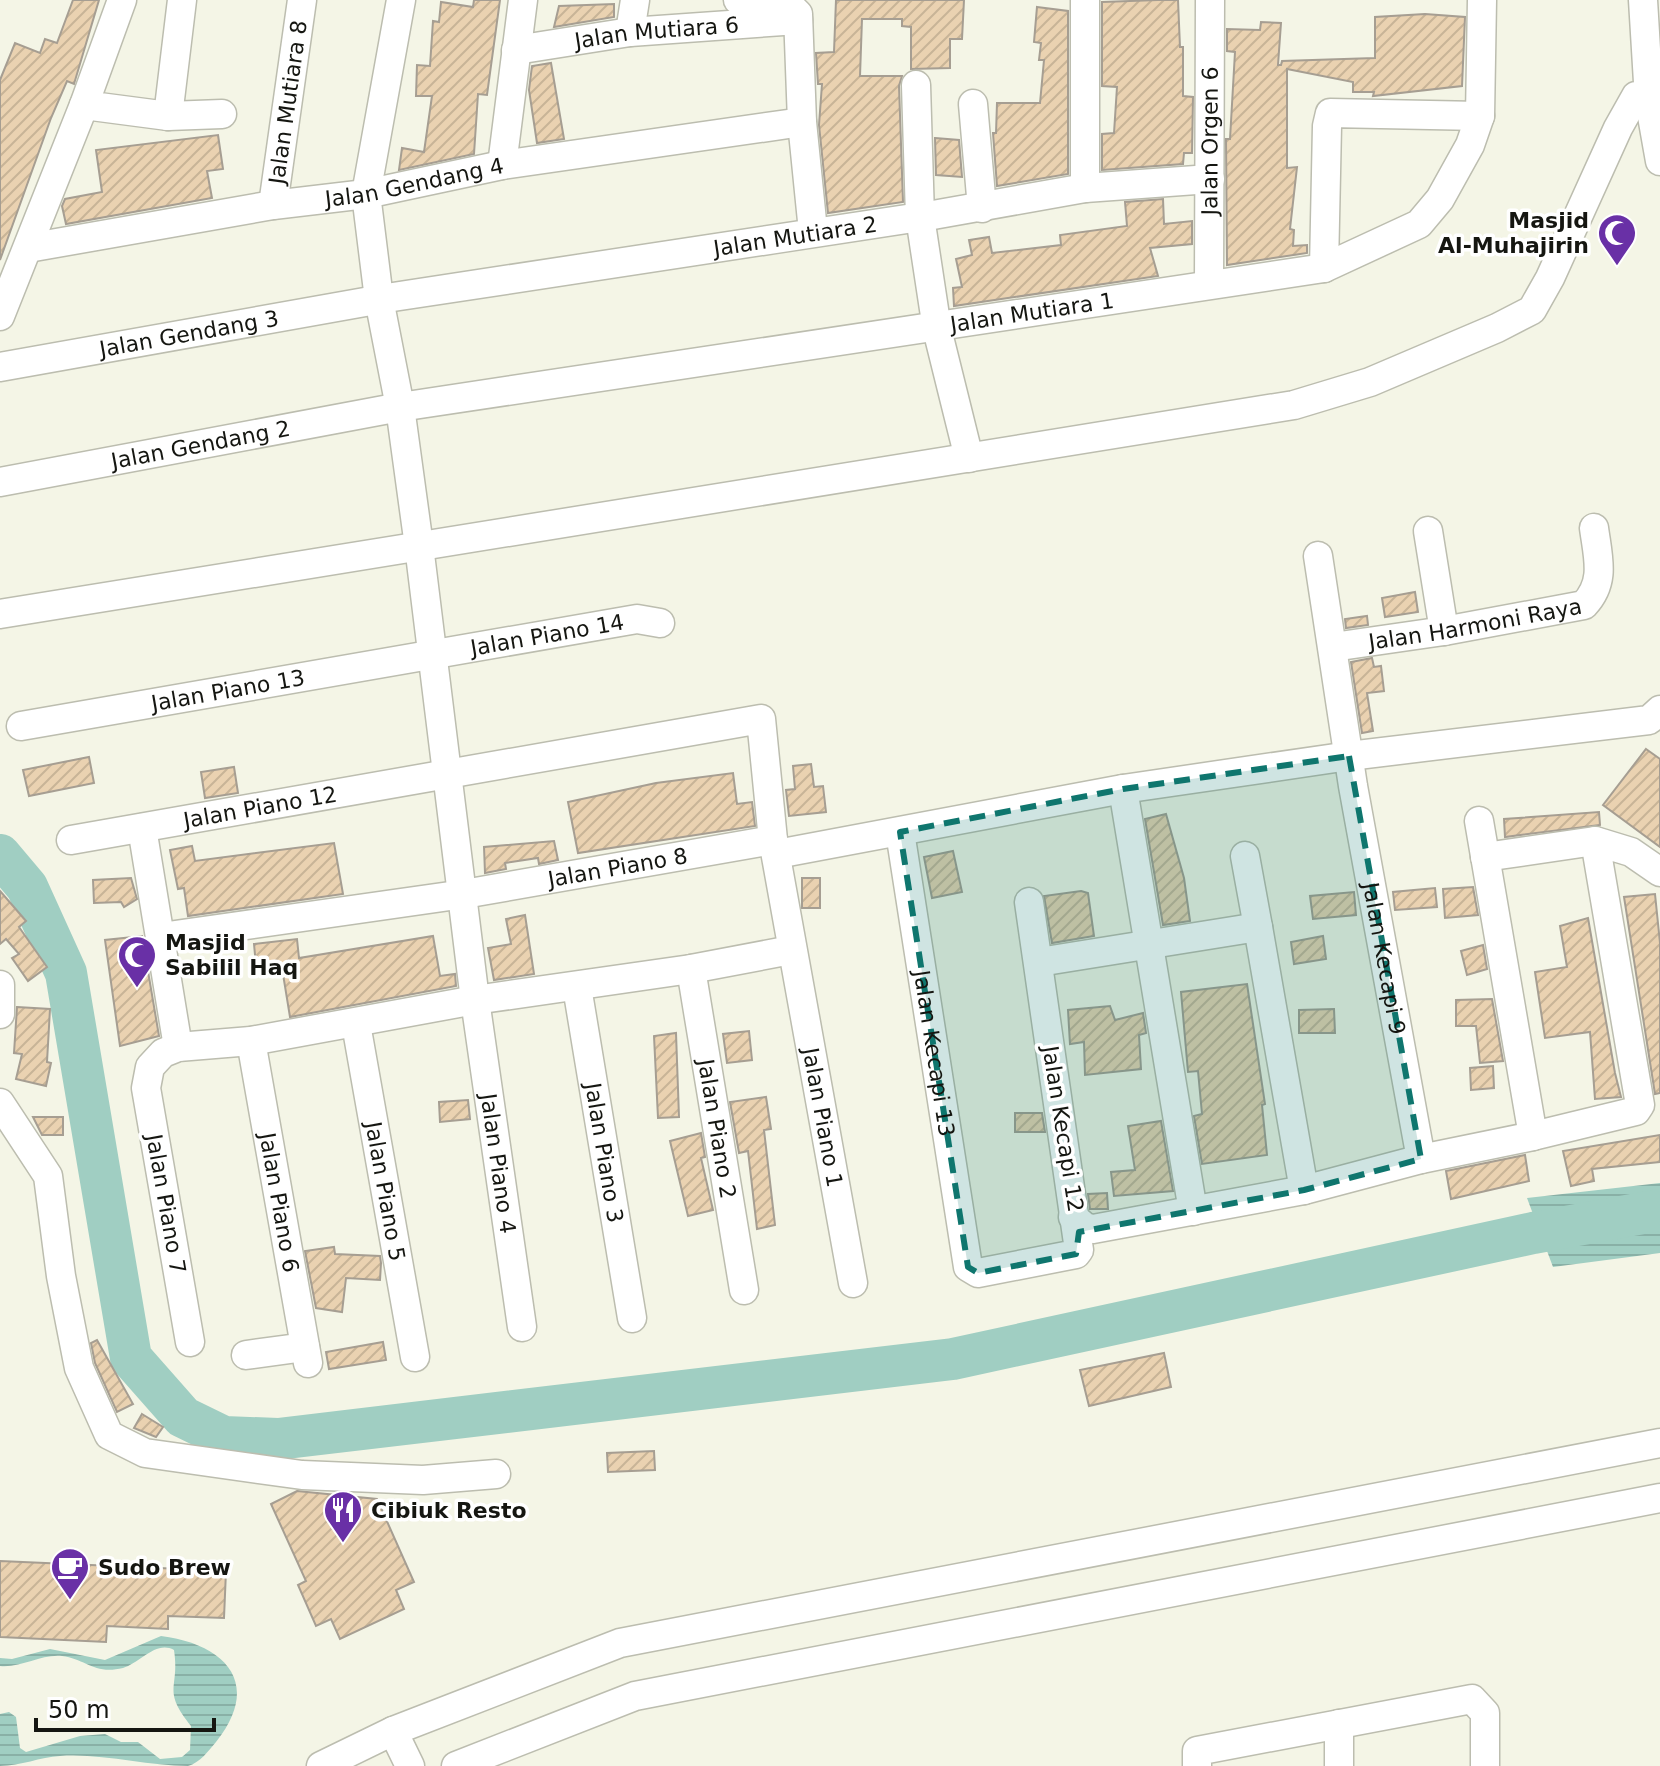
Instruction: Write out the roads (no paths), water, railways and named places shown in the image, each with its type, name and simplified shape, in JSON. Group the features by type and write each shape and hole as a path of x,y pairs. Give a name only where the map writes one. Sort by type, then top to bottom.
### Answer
{"street":[{"path":"0,316 122,0"},
{"path":"168,116 182,0"},
{"name":"Jalan Mutiara 8","path":"273,205 302,0"},
{"name":"Jalan Piano 4","path":"401,0 366,194 379,299 400,407 450,775 475,1000 522,1327"},
{"path":"502,165 523,0"},
{"path":"630,32 635,0"},
{"path":"738,0 794,10 798,20 802,122 813,231"},
{"path":"1085,0 1085,188"},
{"name":"Jalan Orgen 6","path":"1209,283 1210,0"},
{"name":"Jalan Mutiara 1","path":"400,407 937,329 1209,283 1324,268 1419,224 1440,199 1470,145 1480,116 1482,0"},
{"path":"1627,0 1642,97 1660,161"},
{"path":"0,614 420,559 969,458 1294,405 1370,382 1532,310 1550,278 1618,128 1642,97 1643,0"},
{"name":"Jalan Mutiara 6","path":"516,50 630,32 798,20"},
{"path":"916,85 920,217 937,329 969,458"},
{"path":"973,104 982,208"},
{"path":"84,105 168,116 222,114"},
{"path":"1324,268 1327,126 1330,113 1480,116"},
{"name":"Jalan Gendang 4","path":"28,248 273,205 366,194 502,165 802,122"},
{"name":"Jalan Mutiara 2","path":"379,299 813,231 982,208 1085,188 1210,179"},
{"name":"Jalan Gendang 3","path":"0,367 379,299"},
{"name":"Jalan Gendang 2","path":"0,482 400,407"},
{"name":"Jalan Harmoni Raya","path":"1333,647 1444,631 1584,605 1596,592 1600,577 1594,528"},
{"path":"1428,531 1444,631"},
{"name":"Jalan Kecapi 9","path":"1318,556 1349,756 1421,1159"},
{"name":"Jalan Piano 14","path":"431,644 637,619 660,623"},
{"name":"Jalan Piano 13","path":"21,726 431,644"},
{"name":"Jalan Piano 12","path":"71,840 761,719 775,847"},
{"name":"Jalan Piano 8","path":"161,937 775,847 900,832 1123,789 1349,756 1656,720"},
{"path":"1123,789 1193,1211"},
{"path":"1479,821 1533,1136"},
{"path":"142,828 178,1047 251,1041 475,1000 691,969 791,950"},
{"name":"Jalan Kecapi 13","path":"900,832 968,1267 973,1272 1076,1254 1079,1246 1073,1217"},
{"path":"1485,857 1595,841 1631,852 1660,872"},
{"name":"Jalan Kecapi 12","path":"1029,902 1073,1217 1085,1227 1093,1229 1304,1190 1421,1159 1636,1111 1640,1105 1595,841"},
{"name":"Jalan Piano 1","path":"775,847 853,1283"},
{"path":"1245,856 1304,1190"},
{"path":"1039,962 1258,927"},
{"name":"Jalan Piano 2","path":"691,969 744,1290"},
{"path":"0,985 0,1014"},
{"name":"Jalan Piano 3","path":"577,987 632,1318"},
{"name":"Jalan Piano 5","path":"356,1024 415,1357"},
{"name":"Jalan Piano 6","path":"246,1355 306,1355 251,1041"},
{"name":"Jalan Piano 7","path":"178,1047 163,1053 150,1067 146,1088 190,1342"},
{"path":"0,1103 48,1176 61,1276 79,1368 109,1435 145,1453 302,1475 423,1480 496,1474"},
{"path":"321,1766 393,1731 620,1643 1660,1443"},
{"path":"456,1766 635,1696 1660,1498"},
{"path":"1197,1758 1339,1724 1472,1699 1485,1713 1485,1766"},
{"path":"1339,1724 1339,1766"},
{"path":"393,1731 410,1766"}],"water":[{"path":"1660,1183 1660,1253 1553,1267 1527,1198"},
{"path":"161,1636 184,1640 219,1657 230,1670 236,1685 236,1702 230,1721 200,1759 188,1766 92,1756 60,1756 0,1766 0,1714 9,1712 16,1717 20,1748 26,1752 80,1736 105,1734 121,1742 138,1742 160,1759 182,1757 190,1750 191,1726 174,1696 174,1650 154,1650 123,1668 113,1670 62,1656 0,1666 0,1658 12,1659 50,1649 105,1660"}],"waterway":[{"path":"0,855 27,887 66,973 131,1358 183,1417 224,1437 278,1439 953,1359 1533,1233 1660,1210"}],"place":[{"name":"Masjid Al-Muhajirin","path":"1617,267"},
{"name":"Masjid Sabilil Haq","path":"137,989"},
{"name":"Cibiuk Resto","path":"343,1544"},
{"name":"Sudo Brew","path":"70,1601"}]}
